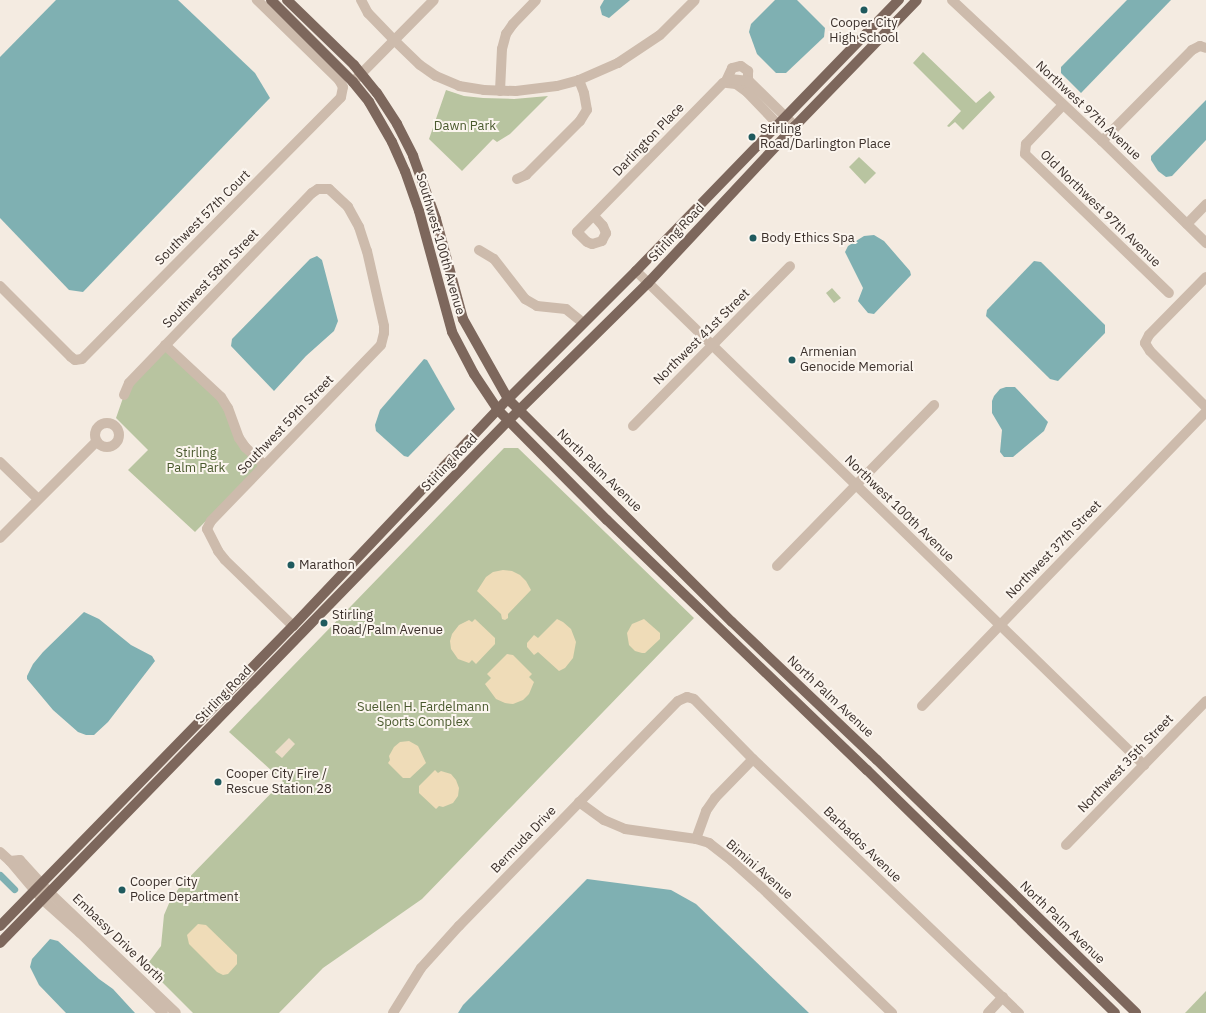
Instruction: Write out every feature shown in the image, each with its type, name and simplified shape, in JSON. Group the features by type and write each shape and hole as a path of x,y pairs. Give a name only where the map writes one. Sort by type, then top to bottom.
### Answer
{"main road":[{"name":"Southwest 100th Avenue","path":"271,0 353,82 380,120 405,171 419,211 452,332 474,374 498,410"},
{"name":"Southwest 100th Avenue","path":"287,0 362,74 388,108 408,145 436,219 463,319 508,399"},
{"name":"Stirling Road","path":"0,926 293,626 508,399 636,271 899,0"},
{"name":"Stirling Road","path":"0,943 508,421 648,283 787,134 917,0"},
{"path":"867,33 876,42"},
{"name":"North Palm Avenue","path":"508,399 732,622 1136,1013"},
{"name":"North Palm Avenue","path":"498,410 652,565 814,719 1115,1013"},
{"path":"814,719 824,710"}],"street":[{"name":"Southwest 57th Court","path":"0,286 71,356 79,360 85,357 341,97 343,87 339,80 257,0"},
{"path":"360,0 368,13 420,65 446,81 459,86 500,91 536,89 579,80 618,63 646,45 674,22 695,0"},
{"path":"353,82 434,0"},
{"path":"500,91 502,49 506,34 513,24 536,0"},
{"name":"Northwest 97th Avenue","path":"952,0 1102,141 1206,243"},
{"path":"1102,141 1192,50 1203,47"},
{"name":"Darlington Place","path":"594,216 724,82 735,78 748,86"},
{"path":"517,179 526,175 580,122 587,110 584,93 579,80"},
{"path":"748,86 763,94 795,126"},
{"path":"748,86 761,106 787,134"},
{"path":"761,106 763,94"},
{"name":"Old Northwest 97th Avenue","path":"1063,105 1026,144 1025,154 1169,293"},
{"name":"Southwest 58th Street","path":"124,395 129,383 165,345 312,193 323,188 329,189 339,198 353,215 359,227 384,326 383,339"},
{"path":"1187,224 1206,204"},
{"path":"479,250 494,259 524,299 537,306 566,310 583,324"},
{"name":"Northwest 41st Street","path":"633,426 790,266"},
{"name":"Northwest 100th Avenue","path":"636,271 1144,765"},
{"path":"1206,277 1149,336 1145,343 1150,351 1206,407"},
{"name":"Southwest 59th Street","path":"293,626 218,551 207,529 211,521 264,465 375,352 383,339"},
{"path":"165,345 221,397 228,408 239,438 245,447 264,465"},
{"path":"777,566 934,405"},
{"name":"Northwest 37th Street","path":"922,706 1206,412"},
{"path":"0,538 97,441"},
{"path":"0,462 38,499"},
{"name":"Barbados Avenue","path":"687,697 694,699 753,759 1019,1013"},
{"name":"Bermuda Drive","path":"393,1013 421,968 579,802 678,701 687,697"},
{"name":"Northwest 35th Street","path":"1066,845 1206,701"},
{"path":"696,839 706,811 715,798 753,759"},
{"name":"Bimini Avenue","path":"579,802 604,820 625,829 696,839 709,843 732,861 892,1013"},
{"name":"Embassy Drive North","path":"0,852 10,861 20,860 38,887 80,933 163,1013"},
{"name":"Embassy Drive North","path":"46,896 176,1013"},
{"path":"988,1013 1003,997"}],"green space":[{"path":"923,52 976,103 990,91 995,97 963,130 955,122 949,127 947,126 961,111 913,63"},
{"name":"Dawn Park","path":"446,90 464,96 483,98 514,99 548,96 510,134 497,142 493,139 462,171 429,139"},
{"path":"859,157 876,173 865,184 849,167"},
{"path":"832,288 841,298 834,303 826,293"},
{"name":"Stirling Palm Park","path":"165,345 224,402 239,438 263,463 195,532 128,470 148,450 116,418 124,395"},
{"name":"Suellen H. Fardelmann Sports Complex","path":"504,448 518,448 694,618 422,899 323,968 279,1013 193,1013 146,966 161,946 164,915 170,901 179,888 283,781 229,732"},
{"path":"1206,991 1206,1013 1185,1013"}],"sand":[{"path":"503,570 512,571 520,575 526,581 531,590 508,614 508,618 505,620 502,619 501,614 477,591 486,577 493,572"},
{"path":"475,619 495,638 495,644 476,664 472,660 469,663 458,659 451,649 450,641 452,634 459,625 469,620 472,622"},
{"path":"557,619 571,629 576,642 573,658 565,668 559,671 538,652 534,655 527,647 527,643 534,635 538,638"},
{"path":"644,619 660,633 660,639 645,653 642,653 635,651 629,645 627,633 632,624"},
{"path":"507,654 513,655 532,674 529,677 534,682 529,694 523,700 513,704 505,703 496,699 485,684 491,678 487,674"},
{"path":"409,741 418,746 426,763 410,778 403,778 388,763 390,760 389,756 394,747 400,742"},
{"path":"435,770 438,773 441,771 451,774 456,780 459,788 458,796 453,803 443,807 439,806 436,809 419,793 419,786"},
{"path":"198,924 206,925 237,955 237,964 228,974 223,975 217,972 189,944 187,935"}],"shaded area":[{"path":"289,738 295,744 282,758 275,752"}],"water":[{"path":"56,0 178,0 255,73 270,98 83,292 69,290 0,218 0,57"},
{"path":"604,0 630,0 609,18 602,15 600,7"},
{"path":"775,0 797,0 825,28 824,37 786,73 776,73 757,54 749,32 751,24"},
{"path":"1127,0 1171,0 1081,93 1061,73 1061,67"},
{"path":"1206,100 1206,140 1172,176 1166,177 1158,171 1151,160 1151,156"},
{"path":"874,235 884,241 910,271 911,275 874,314 868,313 858,301 863,288 845,252 848,246 864,236"},
{"path":"317,256 322,260 338,321 334,331 306,356 274,391 231,346 232,339 310,259"},
{"path":"1034,261 1041,262 1105,325 1105,333 1058,381 1050,379 986,316 987,310"},
{"path":"424,359 427,360 455,409 408,457 404,456 376,431 375,425 380,410"},
{"path":"1015,387 1048,422 1044,431 1013,457 1004,457 1000,452 1002,430 992,413 992,401 994,396 1000,389"},
{"path":"84,612 99,619 131,645 152,656 155,661 108,722 94,735 86,735 78,732 53,710 27,679 33,664 43,652"},
{"path":"587,879 671,890 696,904 809,1013 458,1013 463,1005"},
{"path":"50,939 58,941 99,979 113,989 135,1013 66,1013 39,985 30,967 32,959"}],"waterway":[{"path":"0,875 14,889"}],"place":[{"name":"Cooper City High School","path":"864,10"},
{"name":"Stirling Road/Darlington Place","path":"752,137"},
{"name":"Body Ethics Spa","path":"753,238"},
{"name":"Armenian Genocide Memorial","path":"792,360"},
{"name":"Marathon","path":"291,565"},
{"name":"Stirling Road/Palm Avenue","path":"324,623"},
{"name":"Cooper City Fire / Rescue Station 28","path":"218,782"},
{"name":"Cooper City Police Department","path":"122,890"}]}
